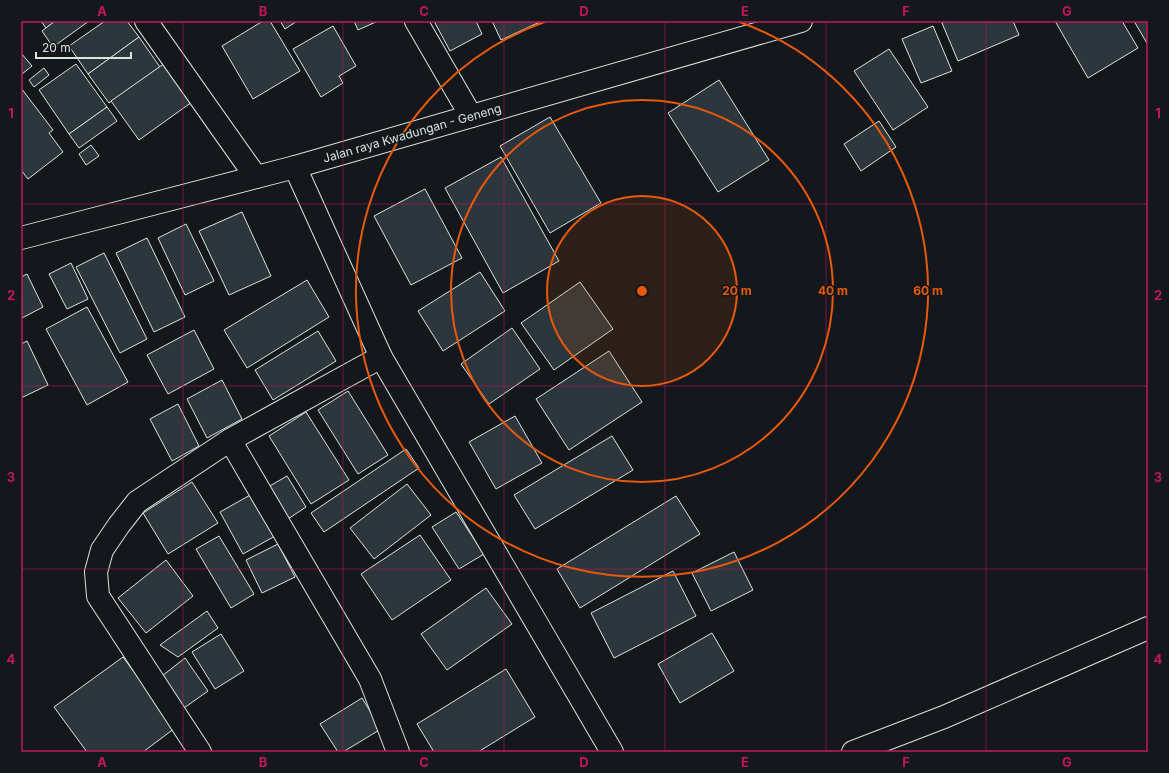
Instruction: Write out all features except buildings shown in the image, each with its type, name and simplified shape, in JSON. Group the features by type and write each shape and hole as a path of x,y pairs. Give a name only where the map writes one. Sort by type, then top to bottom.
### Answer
{"street":[{"path":"146,21 256,177"},
{"path":"416,21 471,116"},
{"name":"Jalan raya Kwadungan - Geneng","path":"21,238 296,167 801,21"},
{"path":"296,167 381,357 612,752"},
{"path":"200,752 98,596 96,572 102,550 137,502 230,440 381,357"},
{"path":"230,440 370,680 398,752"},
{"path":"853,752 944,717 1148,628"}]}
